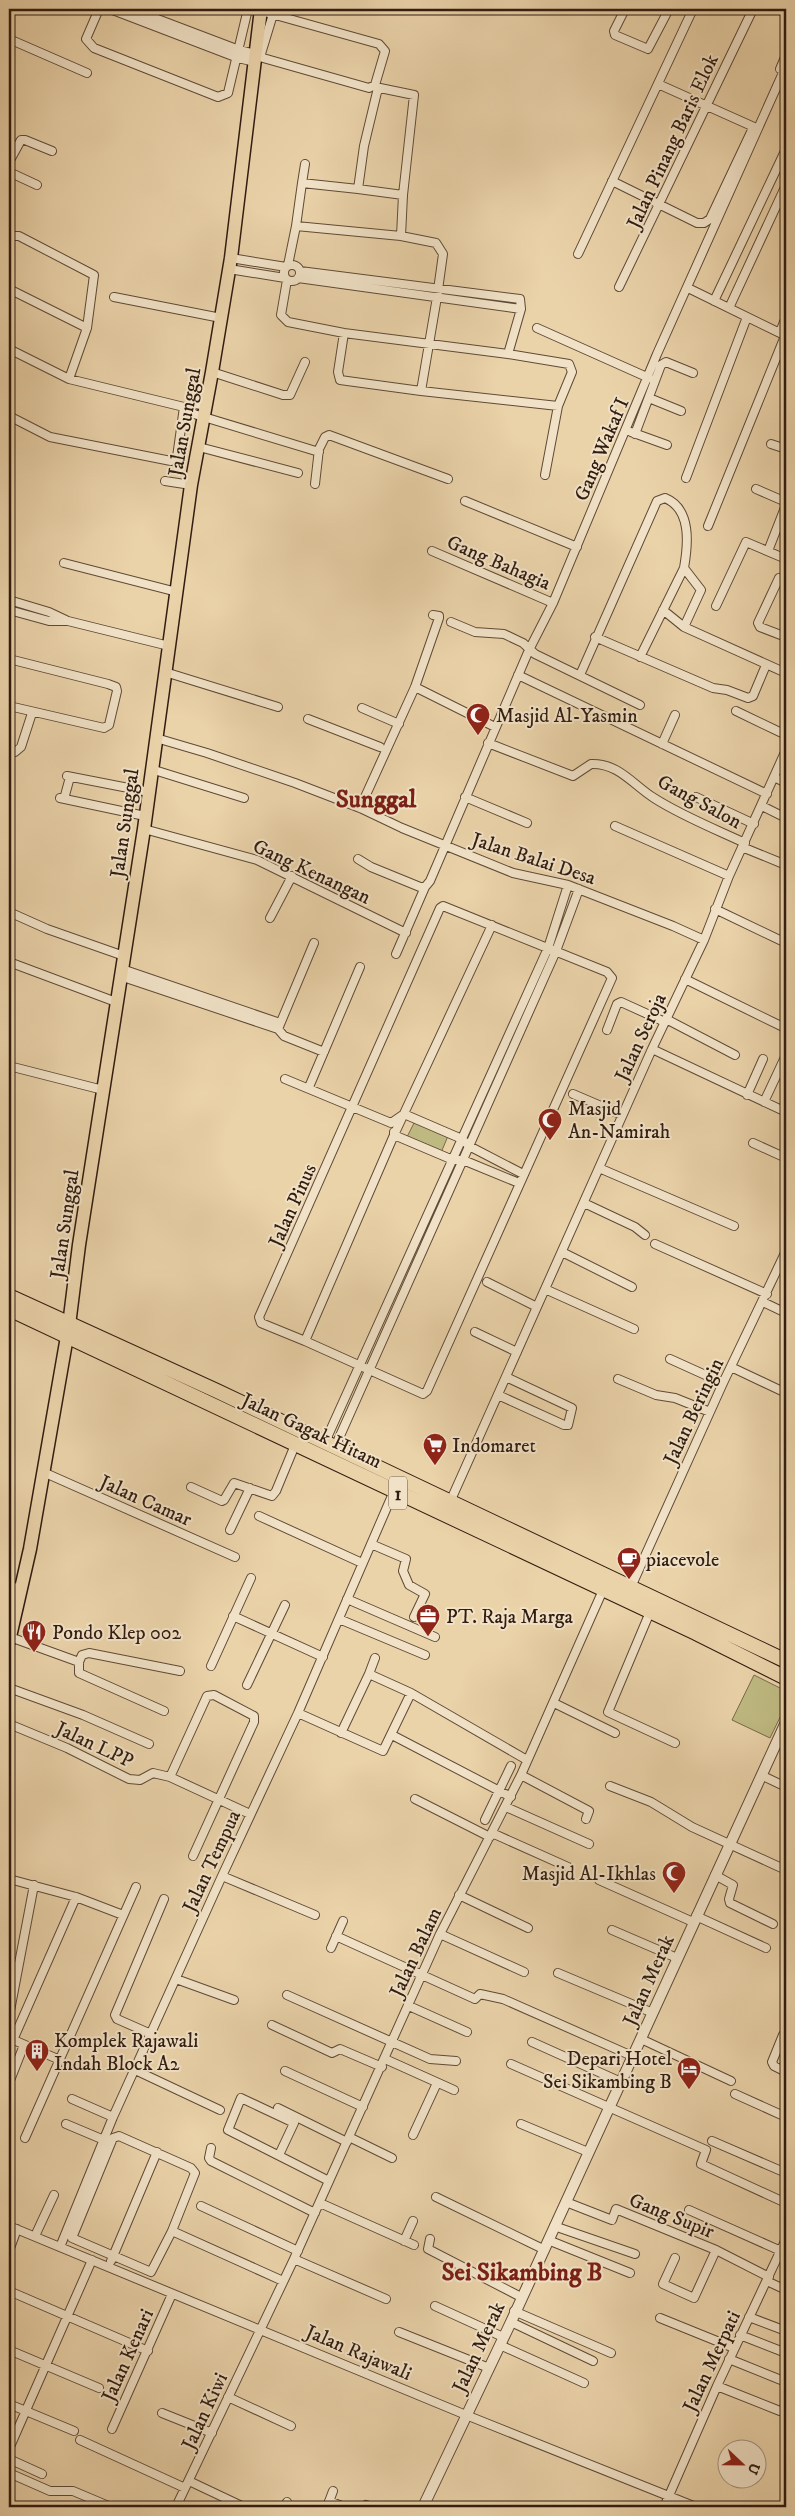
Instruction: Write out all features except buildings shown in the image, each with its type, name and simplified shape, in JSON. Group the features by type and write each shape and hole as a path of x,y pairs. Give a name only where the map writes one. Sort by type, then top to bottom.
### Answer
{"highway":[{"name":"Jalan Gagak Hitam","path":"9,1296 110,1356 786,1678"},
{"name":"Jalan Gagak Hitam","path":"9,1309 68,1331 330,1444 786,1661"},
{"path":"523,1552 529,1538"}],"main road":[{"name":"Jalan Sunggal","path":"9,1639 22,1591 68,1331 74,1278 145,823 191,486 230,264 257,57 267,10"}],"street":[{"path":"99,9 86,39 94,48 218,97 228,93 239,54 246,13 243,9"},
{"path":"110,9 239,54 257,57 369,88 375,85 385,51 380,44 267,10"},
{"path":"131,9 239,54"},
{"path":"625,9 614,31 615,35 648,49 669,9"},
{"path":"578,254 693,9"},
{"name":"Jalan Pinang Baris Elok","path":"619,286 660,205 753,9"},
{"path":"781,9 786,15"},
{"path":"9,39 87,73"},
{"path":"612,181 698,223 707,222 754,127 786,55"},
{"name":"Gang Wakaf I","path":"396,954 529,650 553,603 649,378 657,354 786,66"},
{"path":"658,84 754,127"},
{"path":"358,189 364,146 376,92 380,88 414,95 403,195 401,236"},
{"path":"9,162 21,140 52,151"},
{"path":"714,301 786,149"},
{"path":"305,164 296,226 287,266 284,271 286,279 281,315 284,319 344,332 429,342 570,364 572,372 558,406 545,475"},
{"path":"9,172 37,185"},
{"path":"302,183 403,195"},
{"path":"729,308 786,185"},
{"path":"296,226 401,236 432,242 439,247 443,254 421,391"},
{"path":"9,240 12,236 19,236 94,275 87,328 69,380"},
{"path":"230,264 296,265 299,275"},
{"path":"230,264 292,281 299,275 438,287 520,299 521,309 508,354"},
{"path":"299,275 521,309"},
{"path":"688,288 784,335"},
{"path":"9,289 87,328"},
{"path":"114,297 221,318"},
{"path":"686,478 747,317"},
{"path":"708,526 784,335 786,317"},
{"path":"537,328 649,378"},
{"path":"344,332 338,372 340,380 558,406"},
{"path":"9,349 69,380 205,412 319,452"},
{"path":"212,372 283,395 290,395 305,362"},
{"path":"635,434 663,363 693,373"},
{"path":"649,398 681,410"},
{"path":"184,407 196,404 205,412"},
{"path":"9,416 50,436 171,462 177,457 184,407"},
{"path":"626,431 666,445"},
{"path":"316,484 319,452 326,437 329,435 448,479"},
{"path":"771,444 786,449"},
{"path":"199,447 298,473"},
{"path":"165,481 191,486"},
{"path":"756,489 786,503 768,551"},
{"path":"580,675 660,499 672,501 684,518 687,547 684,568 640,657"},
{"path":"465,501 577,546"},
{"path":"716,606 745,543 750,542 786,560"},
{"name":"Gang Bahagia","path":"432,551 553,603"},
{"path":"64,563 178,592"},
{"path":"684,568 700,590 684,628"},
{"path":"786,582 779,578 758,623 760,627 786,637"},
{"path":"9,600 49,612 68,621 169,644"},
{"path":"9,610 49,621 68,621"},
{"path":"663,610 684,628 786,674"},
{"path":"360,808 415,687 439,618 433,615"},
{"path":"451,622 475,632 504,634 524,643 529,650 640,705"},
{"path":"596,638 713,688 727,690 750,698 753,696 766,665"},
{"path":"9,659 116,688 112,716 109,725 104,728 32,713 9,706"},
{"path":"165,672 278,707"},
{"path":"518,675 767,794"},
{"path":"415,687 495,727"},
{"path":"362,708 399,724"},
{"path":"736,711 786,735"},
{"path":"9,750 16,752 21,747 32,713"},
{"path":"662,744 675,715"},
{"path":"308,719 380,747"},
{"name":"Jalan Balai Desa","path":"156,738 207,753 360,808 512,873 568,885 704,940"},
{"name":"Gang Salon","path":"488,743 573,776 591,764 608,766 624,773 660,801 786,865"},
{"name":"Jalan Seroja","path":"450,1502 652,1049 704,940 729,876 786,750"},
{"path":"151,769 244,798"},
{"name":"Gang Kenangan","path":"149,792 69,776 62,798 257,860 406,933"},
{"path":"774,777 786,783"},
{"path":"465,797 527,823"},
{"path":"696,797 754,824"},
{"path":"762,806 786,818"},
{"path":"615,826 729,876"},
{"path":"358,859 378,870 425,887"},
{"path":"270,918 292,876"},
{"path":"330,1444 342,1433 469,1146 508,1044 548,948 568,885"},
{"path":"330,1444 331,1428 462,1139 556,951 579,889"},
{"name":"Jalan Pinus","path":"306,1340 261,1323 259,1317 440,908 446,906 607,972 612,978 523,1174"},
{"path":"715,909 786,943"},
{"path":"9,912 47,929 124,956"},
{"path":"404,1114 462,1139 469,1146 523,1174 428,1391 421,1394 306,1340 394,1135 492,925"},
{"path":"279,1026 314,943"},
{"path":"9,962 116,1002"},
{"path":"309,1087 360,967"},
{"path":"121,973 210,1001 279,1026 284,1036 324,1052"},
{"path":"685,979 783,1027 786,1025"},
{"path":"607,1030 617,1004 621,1002 665,1021 735,1056"},
{"path":"652,1049 786,1112"},
{"path":"764,1102 786,1055"},
{"path":"747,1094 763,1058"},
{"path":"9,1066 103,1090"},
{"path":"285,1079 309,1087 392,1123"},
{"path":"573,1094 622,1116"},
{"path":"392,1123 404,1114"},
{"path":"392,1123 394,1135"},
{"path":"394,1135 453,1160 463,1160 519,1183"},
{"path":"753,1143 786,1158"},
{"path":"600,1168 734,1226"},
{"path":"584,1203 635,1227 645,1235"},
{"path":"655,1244 767,1294"},
{"name":"Jalan Beringin","path":"631,1587 723,1383 767,1294 786,1250"},
{"path":"562,1252 632,1287"},
{"path":"402,1273 410,1276"},
{"path":"487,1282 537,1307"},
{"path":"546,1289 634,1329"},
{"path":"763,1302 786,1313"},
{"path":"475,1332 517,1352"},
{"path":"670,1359 723,1383"},
{"path":"731,1367 786,1393"},
{"path":"498,1395 564,1425 568,1425 572,1408 506,1377"},
{"path":"618,1379 656,1395 676,1398 710,1412"},
{"path":"331,1428 342,1433"},
{"path":"191,1487 222,1501 232,1484 250,1488 268,1496 274,1494 294,1445"},
{"name":"Jalan Camar","path":"44,1472 235,1557"},
{"path":"230,1530 250,1488"},
{"name":"Jalan Tempua","path":"60,2247 114,2117 250,1814 298,1713 394,1491"},
{"path":"259,1516 362,1563"},
{"path":"371,1544 406,1559 403,1571 409,1585 425,1594 414,1617"},
{"path":"211,1666 250,1578"},
{"path":"9,1585 22,1591"},
{"name":"Jalan Balam","path":"260,2329 320,2203 440,1934 511,1797 603,1590"},
{"path":"347,1598 436,1637"},
{"path":"247,1685 285,1605"},
{"path":"650,1612 608,1712 675,1743"},
{"path":"233,1616 323,1656"},
{"path":"339,1619 425,1655"},
{"path":"9,1639 79,1662"},
{"path":"164,1711 79,1673 79,1662 82,1655 89,1653 180,1671"},
{"path":"341,1733 374,1658"},
{"path":"368,1674 411,1693 527,1760"},
{"path":"9,1688 84,1714 149,1744"},
{"path":"298,1713 382,1752 392,1736 411,1693"},
{"path":"170,1777 204,1699 209,1695 214,1695 253,1715 254,1719 193,1856"},
{"path":"554,1703 615,1733"},
{"name":"Jalan Merak","path":"423,2507 502,2341 715,1875 763,1776 786,1722"},
{"name":"Jalan LPP","path":"9,1724 68,1748 129,1779 140,1780 153,1773 170,1777 250,1814"},
{"path":"392,1736 511,1797"},
{"path":"485,1820 511,1766"},
{"path":"520,1776 589,1811 586,1819"},
{"path":"763,1776 786,1787"},
{"path":"610,1786 651,1802 692,1827 786,1870"},
{"path":"414,1799 491,1835 568,1867"},
{"path":"506,1807 589,1844"},
{"path":"715,1875 733,1885 729,1899 730,1903 773,1924"},
{"path":"222,1876 316,1916"},
{"path":"9,1879 76,1897 123,1915"},
{"path":"599,1880 766,1948"},
{"path":"9,2016 34,1885"},
{"path":"26,2138 136,1887"},
{"path":"459,1895 528,1928"},
{"path":"60,2060 11,2039 76,1897"},
{"path":"151,2034 117,2019 115,2015 164,1899"},
{"path":"331,1948 343,1921"},
{"path":"612,1930 677,1958"},
{"path":"440,1934 524,1972"},
{"path":"336,1936 475,1999 480,1994 503,1999 632,2056"},
{"path":"558,1973 653,2013"},
{"path":"176,1979 234,2000"},
{"path":"287,1995 436,2061 456,2061"},
{"path":"408,2006 467,2032"},
{"path":"272,2025 332,2053 340,2049 454,2090"},
{"path":"786,2035 783,2035 772,2062 774,2066 786,2072"},
{"path":"641,2039 730,2081"},
{"path":"532,2042 621,2082"},
{"path":"9,2082 24,2045"},
{"path":"511,2064 706,2150 701,2164 786,2203"},
{"path":"135,2070 220,2110"},
{"path":"285,2071 363,2107"},
{"path":"413,2135 437,2083"},
{"path":"249,2094 348,2140 392,2158"},
{"path":"735,2094 786,2117"},
{"path":"72,2098 114,2117"},
{"path":"279,2155 294,2122 241,2098 227,2129 329,2181"},
{"path":"66,2124 104,2140"},
{"path":"521,2124 588,2152"},
{"path":"118,2136 157,2152 191,2168 195,2173 172,2231 152,2271 74,2240 72,2235 114,2137 118,2136"},
{"path":"712,2141 786,2173"},
{"path":"211,2148 209,2158 214,2163 315,2213"},
{"path":"108,2267 157,2152"},
{"path":"35,2236 54,2195"},
{"path":"436,2197 546,2244 630,2273"},
{"name":"Gang Supir","path":"566,2202 612,2220 616,2209 716,2250 786,2290"},
{"path":"320,2203 414,2245"},
{"path":"201,2206 298,2251"},
{"path":"689,2210 781,2251"},
{"path":"404,2240 413,2221"},
{"name":"Jalan Rajawali","path":"9,2226 466,2415 696,2507"},
{"path":"554,2226 635,2254"},
{"path":"9,2251 17,2229"},
{"path":"172,2231 283,2281"},
{"path":"430,2238 428,2249 521,2297"},
{"name":"Jalan Merpati","path":"664,2507 740,2335 770,2280 786,2239"},
{"path":"675,2258 662,2284 694,2298 716,2250"},
{"path":"294,2259 386,2299"},
{"path":"9,2449 92,2260"},
{"path":"9,2291 148,2351"},
{"name":"Jalan Kenari","path":"112,2429 172,2294"},
{"path":"435,2306 584,2383"},
{"path":"513,2316 611,2354"},
{"path":"513,2316 593,2361"},
{"path":"749,2317 786,2331"},
{"path":"660,2318 734,2348"},
{"name":"Jalan Kiwi","path":"176,2507 260,2329"},
{"path":"399,2332 489,2368"},
{"path":"740,2335 786,2353"},
{"path":"9,2350 99,2388"},
{"path":"729,2359 786,2382"},
{"path":"717,2386 780,2411"},
{"path":"228,2397 291,2426"},
{"path":"9,2404 74,2431"},
{"path":"162,2413 212,2433"},
{"path":"80,2440 244,2507"},
{"path":"9,2459 42,2474"},
{"path":"9,2473 50,2491 73,2491 107,2506"},
{"path":"333,2491 328,2504 344,2507"},
{"path":"364,2507 366,2505 371,2507"}],"shaded area":[{"path":"415,1121 448,1136 440,1155 406,1139"},
{"path":"754,1675 782,1689 786,1705 770,1738 732,1720"}],"place":[{"name":"Masjid Al-Yasmin","path":"478,736"},
{"name":"Masjid An-Namirah","path":"550,1141"},
{"name":"Indomaret","path":"435,1466"},
{"name":"piacevole","path":"629,1580"},
{"name":"PT. Raja Marga","path":"428,1637"},
{"name":"Pondo Klep 002","path":"34,1653"},
{"name":"Masjid Al-Ikhlas","path":"674,1894"},
{"name":"Komplek Rajawali Indah Block A2","path":"37,2072"},
{"name":"Depari Hotel Sei Sikambing B","path":"689,2090"}],"district":[{"name":"Sunggal","path":"376,798"},
{"name":"Sei Sikambing B","path":"522,2271"}]}
